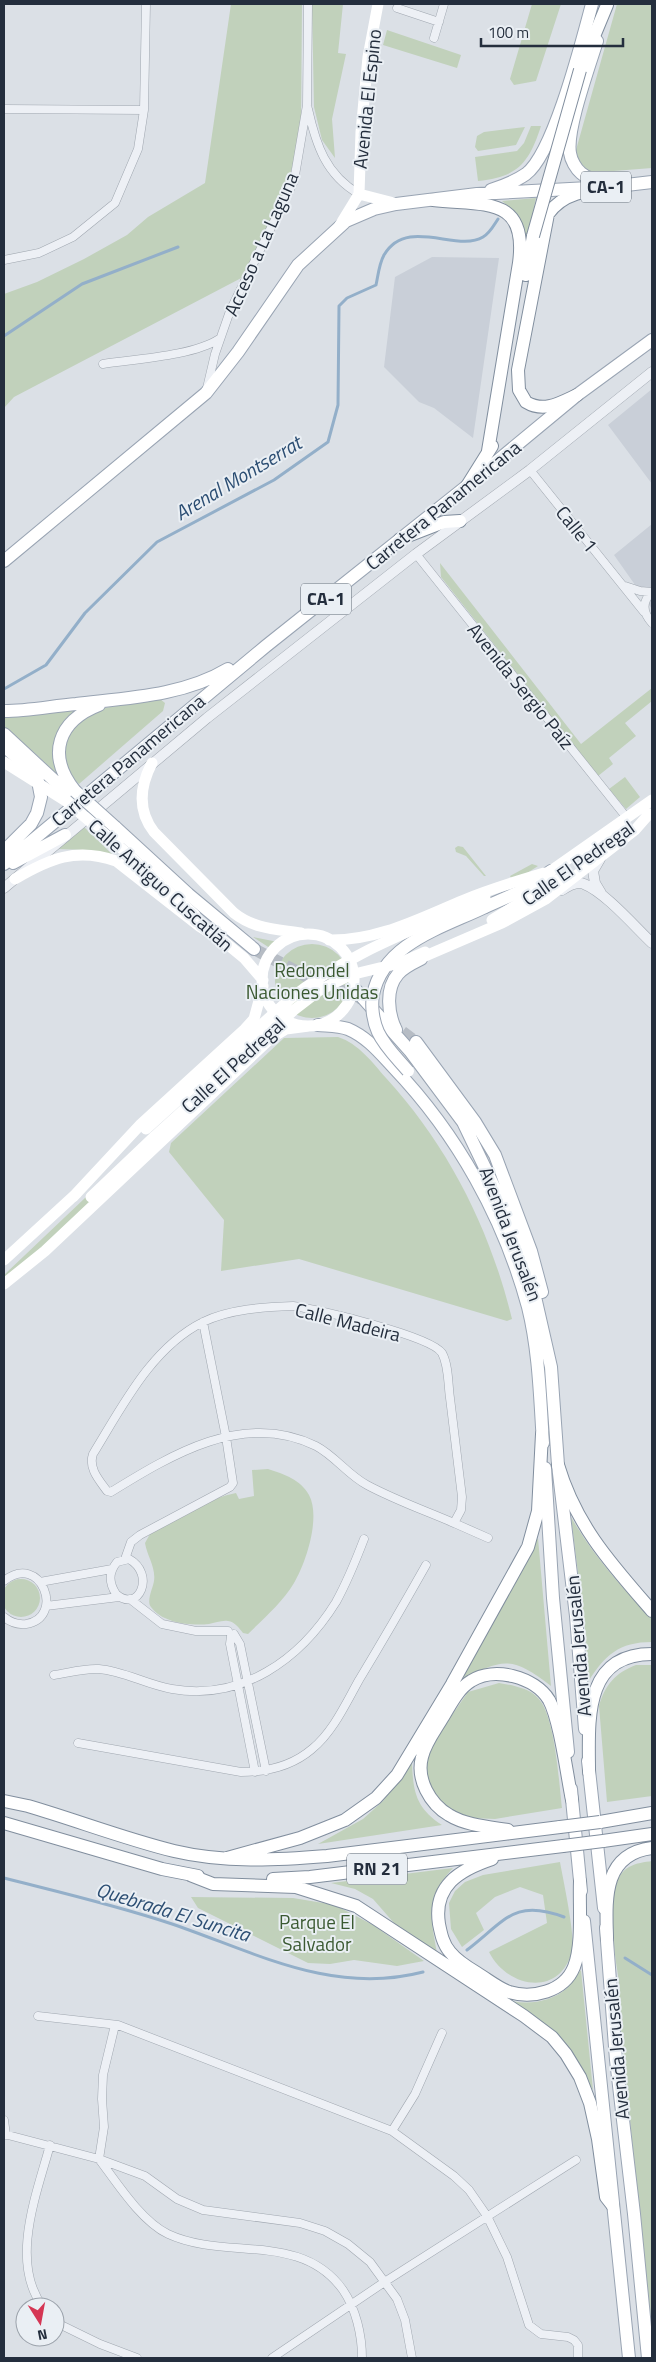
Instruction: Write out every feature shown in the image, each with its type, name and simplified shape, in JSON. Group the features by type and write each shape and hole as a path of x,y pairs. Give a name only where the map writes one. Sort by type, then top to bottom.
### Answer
{"main road":[{"name":"Avenida El Espino","path":"339,225 359,194 360,132 368,57 378,4"},
{"path":"477,194 503,186 526,174 542,153 559,114 592,4"},
{"path":"467,486 478,472 496,438 533,236 580,70 607,4"},
{"path":"607,4 574,122 570,142 570,155 581,173 589,178 620,187"},
{"name":"CA-1","path":"4,561 206,393 238,352 298,265 339,225 374,209 396,204 477,194 620,187 652,182"},
{"path":"577,396 542,408 526,402 519,390 518,370 548,214 558,202 572,194 620,187"},
{"name":"Avenida El Espino","path":"359,194 386,203 396,204"},
{"path":"433,200 504,209 514,219 521,240 520,263 488,452"},
{"name":"Carretera Panamericana","path":"4,864 266,646 577,396 652,340"},
{"path":"4,568 52,521"},
{"path":"400,540 444,522 460,521"},
{"path":"4,711 113,700 196,685 218,675 266,646"},
{"path":"73,793 61,763 59,748 63,732 76,716 113,700"},
{"path":"4,734 73,793 112,834 254,949"},
{"path":"4,746 37,776 41,797 37,813 31,824 4,851"},
{"name":"Calle Antiguo Cuscatlán","path":"4,762 59,796 112,834 220,939 244,958 263,983"},
{"path":"4,1283 45,1251 272,1038 286,1029 329,1021 342,1012 348,1002 354,982 351,964 345,953 329,940 312,935 253,926 245,922 154,832 146,819 141,797 144,781 152,763"},
{"name":"Calle El Pedregal","path":"329,940 351,940 388,931 484,892 550,872 652,800"},
{"path":"413,1047 391,1019 390,994 398,974 408,966 502,923 546,899 635,830 651,813"},
{"name":"Calle El Pedregal","path":"4,1260 73,1197 320,990 350,976 412,958 497,918 553,884 651,813"},
{"path":"4,868 65,836"},
{"path":"15,879 55,858 74,855 104,857 116,861 199,926 220,939"},
{"path":"486,1196 451,1124 385,1043 374,1021 372,999 379,974 384,966 408,945 485,903 513,895 550,872"},
{"name":"Calle El Pedregal","path":"4,1283 150,1133 290,999 336,967 485,903"},
{"path":"73,1197 141,1124 183,1083 245,1029 254,1018 266,964 278,947 292,938 312,935"},
{"path":"354,982 428,956"},
{"name":"Avenida Jerusalén","path":"354,982 413,1047 463,1122 495,1186 540,1311 550,1367 558,1466 576,1616 589,1772 607,1938 616,2060 648,2358"},
{"path":"263,983 267,1000 277,1014 292,1022 313,1025"},
{"name":"Avenida Jerusalén","path":"313,1025 352,1031 367,1040 386,1059 437,1119 486,1196 511,1254 528,1308 537,1362 553,1598 628,2358"},
{"path":"227,1858 300,1838 345,1820 376,1798 397,1776 452,1684 528,1548 538,1511 542,1434"},
{"path":"558,1466 563,1482 584,1527 652,1611"},
{"path":"589,1772 589,1713 595,1689 609,1670 618,1663 637,1656 652,1654"},
{"path":"522,1833 469,1822 448,1815 433,1802 422,1780 421,1758 425,1748 457,1694 472,1680 490,1674 507,1675 532,1684 548,1699 556,1722 572,1800"},
{"name":"RN 21","path":"4,1801 28,1806 175,1851 227,1858 292,1859 327,1856 522,1833 652,1814"},
{"name":"RN 21","path":"4,1824 120,1858 190,1875 252,1879 310,1877 652,1834"},
{"path":"607,1938 606,1898 610,1880 628,1858 645,1849 652,1848"},
{"path":"524,1850 478,1864 462,1872 443,1890 438,1900 437,1911 440,1929 444,1942 450,1952 459,1962 507,1992 523,1995 540,1994 555,1988 571,1974 577,1954 580,1880"},
{"path":"190,1875 212,1884 296,1887 356,1906 524,2016 552,2038 566,2054 580,2077 590,2104 598,2139 606,2197 613,2206"}],"street":[{"path":"4,260 39,253 73,237 115,203 138,149 144,110 146,4"},
{"name":"Acceso a La Laguna","path":"206,393 220,339 234,304 294,181 307,105 308,4"},
{"path":"434,38 444,4"},
{"path":"397,8 439,22"},
{"path":"307,105 315,138 327,166 347,187 359,194"},
{"path":"4,109 144,110"},
{"path":"103,364 183,352 211,344 220,339"},
{"name":"Carretera Panamericana","path":"4,888 152,763 416,554 530,470 652,372"},
{"name":"Calle 1","path":"530,470 583,538 625,586 652,623"},
{"name":"Avenida Sergio Paíz","path":"416,554 627,818"},
{"path":"625,586 640,591 652,592"},
{"path":"644,612 645,601 652,592"},
{"path":"603,856 593,871 595,883 604,898"},
{"path":"546,899 577,883 584,884 604,898 652,943"},
{"name":"Calle Madeira","path":"226,1437 198,1444 165,1459 110,1492 107,1491 93,1469 91,1461 93,1454 143,1376 168,1347 203,1322 220,1316 249,1310 293,1306 343,1316 434,1346 441,1352 447,1376 462,1497 461,1510 454,1523"},
{"path":"125,1560 131,1542 140,1535 230,1487 234,1479 203,1322"},
{"path":"226,1437 274,1433 304,1440 326,1452 368,1486 488,1538"},
{"path":"54,1675 97,1669 171,1689 205,1692 249,1683 274,1668 312,1634 336,1602 364,1540"},
{"path":"119,1597 111,1584 112,1569 117,1562 125,1560 134,1562 142,1570 143,1577 143,1589 139,1595 130,1599"},
{"path":"78,1743 216,1769 256,1772 281,1767 298,1759 313,1749 324,1737 426,1565"},
{"path":"40,1582 112,1569"},
{"path":"4,1617 12,1622 29,1623 42,1614 46,1606 45,1589 40,1582 30,1575 23,1574 5,1578"},
{"path":"46,1606 119,1597 130,1599 162,1624 196,1631 231,1634 240,1644 266,1771"},
{"path":"231,1634 230,1644 256,1772"},
{"path":"38,2016 115,2025 392,2130 454,2176 469,2190 488,2216 507,2257 529,2326 541,2334 568,2337 574,2340 578,2345 578,2358"},
{"path":"115,2025 103,2075 104,2127 99,2160 152,2225 169,2235 210,2245 288,2253 315,2263 335,2279 352,2303 362,2348 362,2358"},
{"path":"392,2130 415,2094 442,2033"},
{"path":"4,2120 5,2134 50,2145 144,2176 177,2199 203,2210 300,2223 325,2231 348,2244 370,2262 386,2281 397,2299 405,2320 412,2358"},
{"path":"36,2297 29,2270 27,2230 50,2145"},
{"path":"272,2358 352,2303 576,2160"},
{"path":"65,2327 100,2344 137,2358"}],"shaded area":[{"path":"432,257 499,258 473,438 434,408 419,402 384,367 395,277"},
{"path":"652,389 652,484 608,425"},
{"path":"652,524 652,609 614,555"}],"green space":[{"path":"231,4 302,4 301,123 296,154 287,185 247,275 14,397 4,408 4,294 37,282 84,259 127,235 148,217 205,183"},
{"path":"312,4 343,4 338,53 346,54 332,119 335,158 322,140 314,107"},
{"path":"532,4 561,4 536,81 514,85 510,79"},
{"path":"617,4 652,4 652,168 588,173 576,159 576,150"},
{"path":"387,30 461,55 457,68 383,45"},
{"path":"531,126 541,126 532,150 520,166 503,176 478,181 475,157 517,151 524,143"},
{"path":"525,127 516,145 478,151 475,147 477,136 484,132"},
{"path":"536,198 526,245 519,216 502,201"},
{"path":"440,563 581,744 652,688 652,701 625,723 636,736 609,758 613,764 598,776 441,577"},
{"path":"160,699 165,703 163,711 79,784 66,764 65,751 69,728 104,708"},
{"path":"79,706 83,710 62,728 65,782 4,727 4,717"},
{"path":"625,777 640,797 626,809 609,789"},
{"path":"84,827 113,855 88,850 57,849"},
{"path":"458,846 463,847 486,876 466,856 456,852 455,848"},
{"path":"532,864 538,866 524,875 511,878 510,876"},
{"path":"253,937 283,943 276,952"},
{"name":"Redondel Naciones Unidas","path":"312,944 333,950 343,960 349,981 343,1002 333,1012 312,1018 291,1012 281,1002 275,981 281,960 291,950"},
{"path":"268,1024 274,1029 4,1283 4,1275"},
{"path":"338,1037 359,1049 376,1066 409,1104 448,1161 479,1221 492,1253 512,1319 507,1321 299,1259 221,1271 224,1220 169,1152 171,1143 284,1038"},
{"path":"268,1469 286,1475 301,1485 309,1495 312,1504 313,1527 311,1540 299,1574 284,1597 248,1634 243,1633 235,1624 228,1621 202,1625 186,1624 162,1617 151,1607 149,1601 154,1576 153,1566 145,1543 150,1534 213,1500 236,1493 239,1499 254,1496 252,1470"},
{"path":"571,1517 598,1558 652,1619 652,1642 630,1644 614,1652 607,1657 588,1682 585,1629"},
{"path":"538,1538 551,1686 526,1669 507,1664 497,1664 460,1680"},
{"path":"21,1579 34,1585 40,1598 34,1611 21,1617 8,1611 2,1598 8,1585"},
{"path":"636,1665 652,1665 652,1796 607,1802 599,1706 604,1692 612,1681 622,1672"},
{"path":"499,1683 530,1692 538,1698 544,1707 555,1750 562,1808 495,1819 471,1818 452,1811 435,1797 427,1782 427,1760 431,1745 468,1692"},
{"path":"412,1762 413,1782 421,1806 433,1819 442,1825 318,1844 363,1819 383,1801"},
{"path":"652,1861 652,2341 618,2000 620,1990 612,1924 612,1906 620,1876 629,1867"},
{"path":"560,1862 573,1944 566,1966 556,1976 545,1981 533,1983 520,1980 508,1974 497,1964 489,1952 547,1923 543,1895 520,1887 495,1897 476,1913 484,1930 462,1947 451,1929 449,1903 455,1891 465,1882 483,1875"},
{"path":"453,1868 438,1889 432,1908 437,1953 394,1923 373,1899 355,1889 331,1883"},
{"name":"Parque El Salvador","path":"191,1897 293,1898 335,1905 373,1925 424,1961 397,1966 354,1960 330,1964 308,1963 198,1908"},
{"path":"581,1970 593,2090 586,2078 512,2001 533,2002 554,1996 568,1987"}],"waterway":[{"name":"Arenal Montserrat","path":"4,689 46,665 85,613 157,542 274,480 328,442 338,405 339,306 347,298 376,285 382,259 394,244 406,238 419,236 472,241 483,237 492,229 498,219"},
{"path":"4,336 82,284 178,247"},
{"name":"Quebrada El Suncita","path":"4,1878 149,1916 262,1957 324,1974 356,1978 389,1978 423,1972"},
{"name":"Quebrada El Suncita","path":"467,1950 501,1922 521,1911 533,1910 564,1917"},
{"name":"Quebrada El Suncita","path":"625,1958 652,1975"}],"tunnel":[{"path":"254,949 317,982 359,997 365,1002"},
{"path":"388,1021 416,1042"}]}
